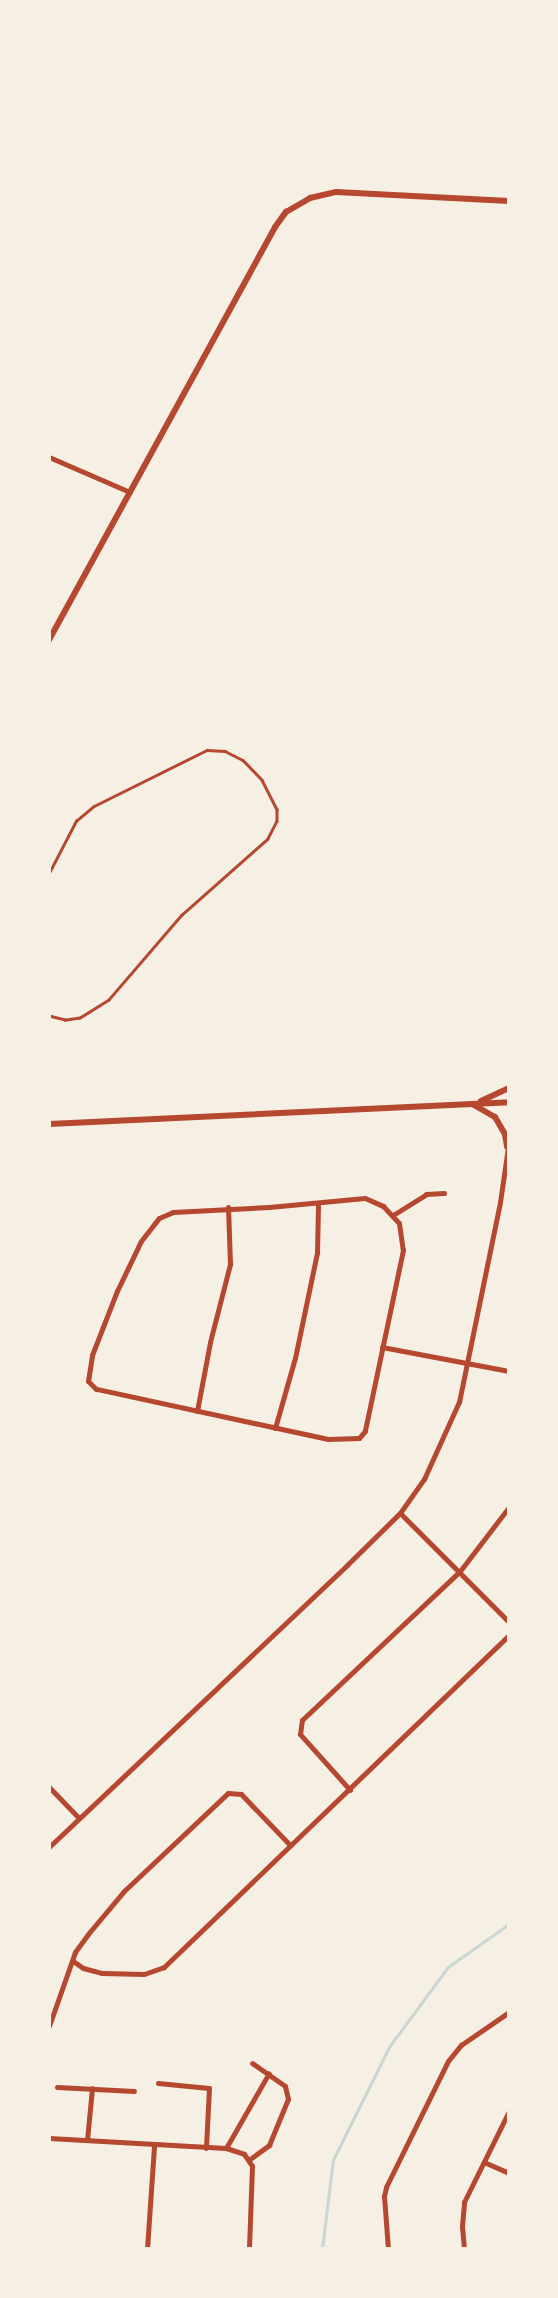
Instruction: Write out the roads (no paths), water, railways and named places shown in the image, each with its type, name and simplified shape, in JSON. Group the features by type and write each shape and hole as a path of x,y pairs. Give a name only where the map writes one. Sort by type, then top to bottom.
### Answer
{"street":[{"path":"49,640 275,227 286,212 310,198 336,191 509,201"},
{"path":"49,457 130,492"},
{"path":"473,1104 509,1088"},
{"path":"49,1124 509,1102"},
{"path":"49,1847 400,1513 424,1479 448,1432 459,1402 500,1202 508,1143 495,1117 473,1104"},
{"path":"393,1215 426,1194 444,1193"},
{"path":"365,1198 374,1200 399,1223 403,1250 365,1431 359,1438 328,1439 275,1428 96,1389 88,1381 88,1372 117,1291 150,1227 159,1218 173,1212 228,1207 318,1204 365,1198"},
{"path":"275,1428 295,1358 317,1253 318,1204"},
{"path":"197,1411 210,1342 230,1264 228,1207"},
{"path":"382,1347 509,1371"},
{"path":"350,1790 300,1734 302,1720 460,1570 509,1507"},
{"path":"400,1513 460,1570 509,1622"},
{"path":"73,1961 83,1968 102,1973 144,1974 164,1967 509,1635"},
{"path":"49,1787 78,1817"},
{"path":"49,2026 75,1952 124,1891 228,1793 241,1794 290,1845"},
{"path":"388,2249 384,2206 386,2187 447,2061 461,2045 509,2012"},
{"path":"250,2160 269,2145 288,2099 285,2085 252,2063"},
{"path":"226,2148 269,2073"},
{"path":"158,2083 209,2088 206,2148"},
{"path":"57,2087 134,2091"},
{"path":"87,2140 92,2088"},
{"path":"464,2249 464,2202 509,2111"},
{"path":"49,2137 154,2146 226,2148 240,2152 250,2160 252,2166 249,2249"},
{"path":"147,2249 154,2146"},
{"path":"484,2162 509,2173"}],"lane":[{"path":"49,873 76,821 94,806 207,750 225,751 243,760 262,780 277,809 277,821 268,839 182,915 109,1000 80,1018 65,1020 49,1016"}],"waterway":[{"path":"322,2249 333,2160 389,2047 448,1967 509,1924"}]}
